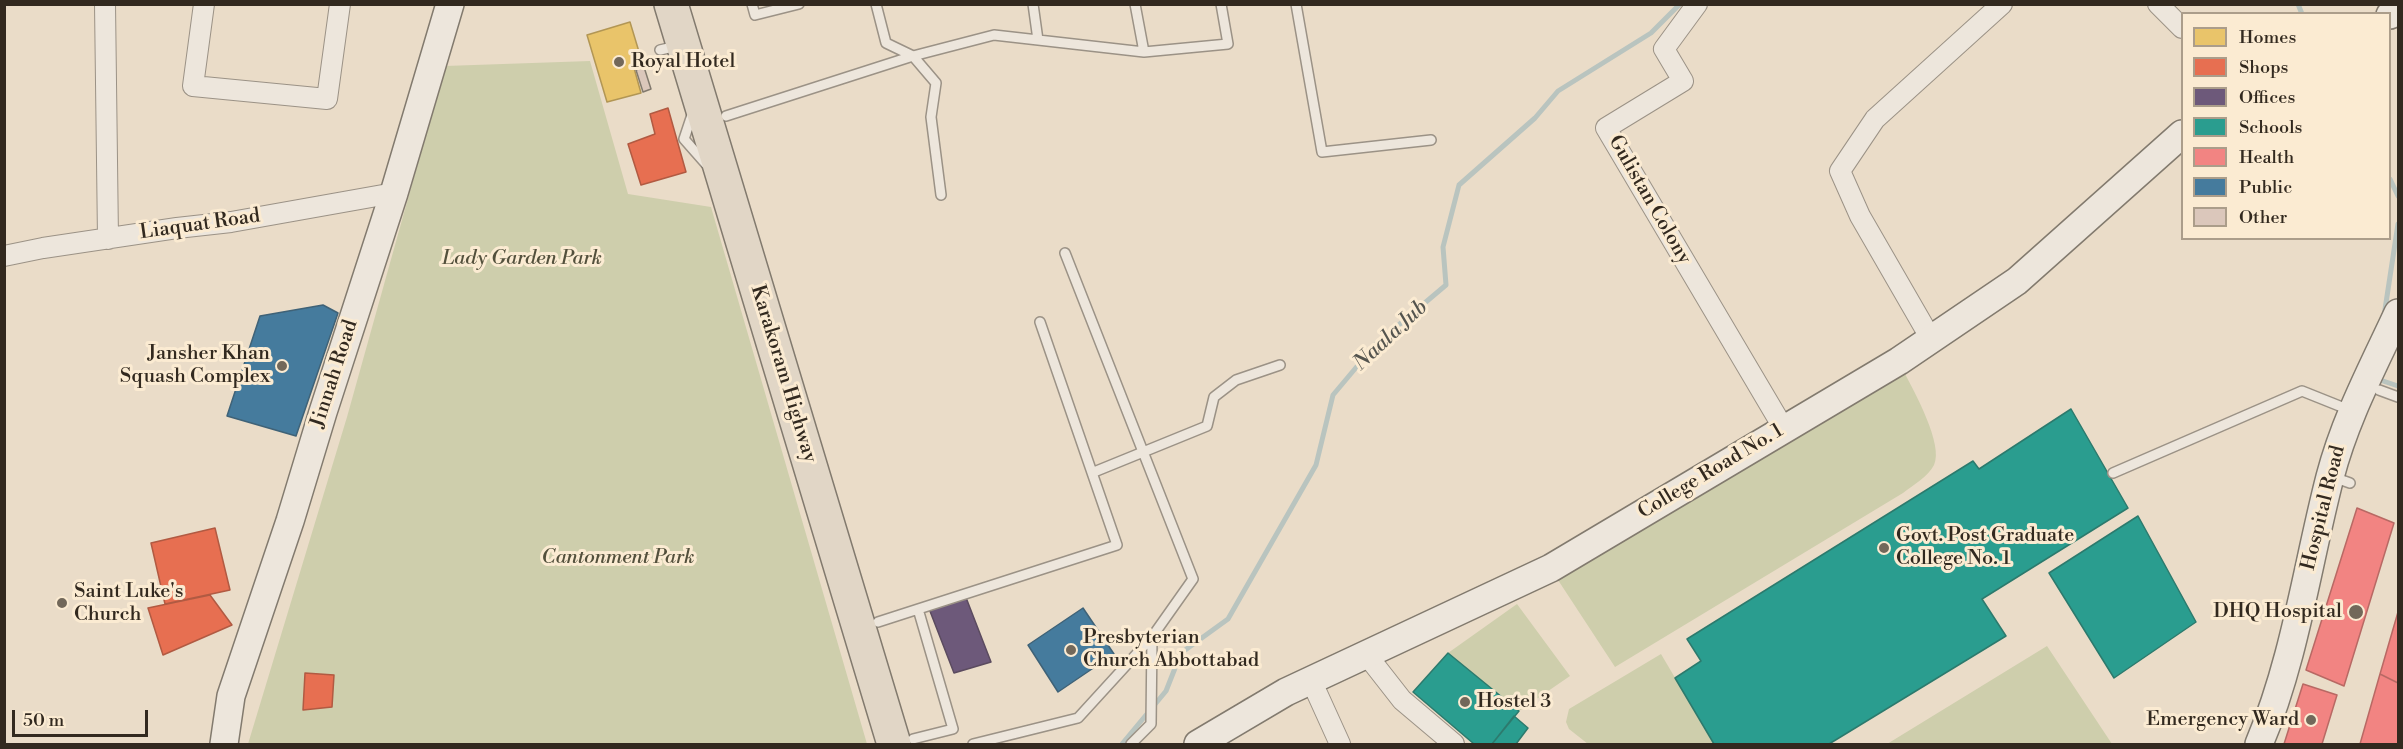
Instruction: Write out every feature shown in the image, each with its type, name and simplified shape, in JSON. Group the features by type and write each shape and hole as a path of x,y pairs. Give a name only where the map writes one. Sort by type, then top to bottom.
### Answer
{"highway":[{"name":"Karakoram Highway","path":"671,4 671,47 699,97 907,743"},
{"name":"Karakoram Highway","path":"692,4 878,622 907,743"}],"main road":[{"name":"Jinnah Road","path":"224,744 231,696 290,521 326,401 394,192 450,4"},
{"name":"College Road No. 1","path":"1198,744 1239,718 1311,680 1551,568 1931,339 2017,281 2181,135"},
{"name":"Hospital Road","path":"2259,744 2289,654 2340,480 2352,412 2374,382 2385,343 2398,314"}],"street":[{"path":"105,4 108,239"},
{"path":"204,4 193,86 327,99 340,4"},
{"name":"Gulistan Colony","path":"1697,4 1664,49 1683,81 1606,128 1784,429"},
{"path":"1931,339 1860,216 1840,171 1875,119 2002,4"},
{"path":"2158,4 2181,27"},
{"name":"Liaquat Road","path":"4,256 177,228 231,222 394,192"},
{"path":"1366,654 1402,700 1454,744"},
{"path":"1311,680 1340,744"}],"lane":[{"path":"752,4 755,15 799,4"},
{"path":"876,4 886,43 913,56 936,83 931,117 941,195"},
{"path":"1033,4 1038,40"},
{"path":"1135,4 1144,52"},
{"path":"726,116 913,56 994,35 1144,52 1228,44 1221,4"},
{"path":"1296,4 1322,152 1431,140"},
{"path":"973,744 1078,718 1152,637 1193,579 1065,253"},
{"path":"878,622 1117,545 1094,472 1040,322"},
{"path":"1094,472 1207,426 1214,398 1221,392 1236,380 1280,365"},
{"path":"2374,382 2398,397"},
{"path":"2114,473 2302,392 2352,412"},
{"path":"907,743 953,729 918,609"},
{"path":"1131,744 1150,724 1152,637"}],"green space":[{"name":"Cantonment Park","path":"590,61 628,194 711,207 867,744 248,744 347,417 445,66"},
{"path":"1904,372 1932,432 1936,456 1934,465 1928,473 1903,493 1615,667 1558,580"},
{"path":"1517,604 1570,676 1519,711 1448,653"},
{"path":"2047,646 2112,744 1887,744"},
{"path":"1661,654 1714,744 1588,744 1569,729 1566,722 1569,709"}],"building: Homes":[{"name":"Royal Hotel","path":"630,22 643,65 634,68 641,93 607,102 587,35"}],"building: Shops":[{"path":"668,108 686,172 641,185 628,144 655,134 650,114"},
{"path":"215,528 230,590 165,604 151,543"},
{"path":"210,595 232,625 163,655 148,608"},
{"path":"305,673 334,675 332,707 303,710"}],"building: Offices":[{"path":"965,595 991,662 954,673 928,606"}],"building: Schools":[{"path":"2071,409 2128,508 1982,599 2006,636 1829,744 1714,744 1675,678 1701,661 1687,639 1973,461 1979,469"},
{"path":"2138,516 2196,622 2114,678 2049,573"},
{"name":"Hostel 3","path":"1448,653 1519,711 1492,744 1474,744 1413,692"},
{"path":"1514,716 1528,728 1516,744 1492,744"}],"building: Health":[{"path":"2357,508 2394,523 2344,686 2306,670"},
{"path":"2398,612 2398,683 2380,674"},
{"path":"2380,674 2398,683 2398,744 2360,744"},
{"name":"Emergency Ward","path":"2303,684 2337,695 2322,744 2284,744"}],"building: Public":[{"name":"Jansher Khan Squash Complex","path":"323,305 338,313 296,436 227,416 260,316"},
{"name":"Presbyterian Church Abbottabad","path":"1083,608 1114,654 1058,692 1028,645"}],"building: Other":[{"path":"644,67 651,89 643,92 636,70"}],"waterway":[{"name":"Naala Jub","path":"1122,744 1166,691 1181,653 1228,619 1316,465 1333,395 1375,345 1446,285 1443,247 1459,185 1535,118 1558,91 1651,33 1680,4"},
{"path":"2298,4 2301,12"},
{"path":"2391,181 2398,196"},
{"path":"2384,316 2398,224"},
{"path":"2374,378 2398,386"}],"place":[{"name":"Royal Hotel","path":"619,62"},
{"name":"Jansher Khan Squash Complex","path":"282,366"},
{"name":"Govt. Post Graduate College No. 1","path":"1884,548"},
{"name":"Saint Luke's Church","path":"62,603"},
{"name":"DHQ Hospital","path":"2356,612"},
{"name":"Presbyterian Church Abbottabad","path":"1071,650"},
{"name":"Hostel 3","path":"1465,702"},
{"name":"Emergency Ward","path":"2311,720"}],"park label":[{"name":"Lady Garden Park","path":"522,259"}]}
